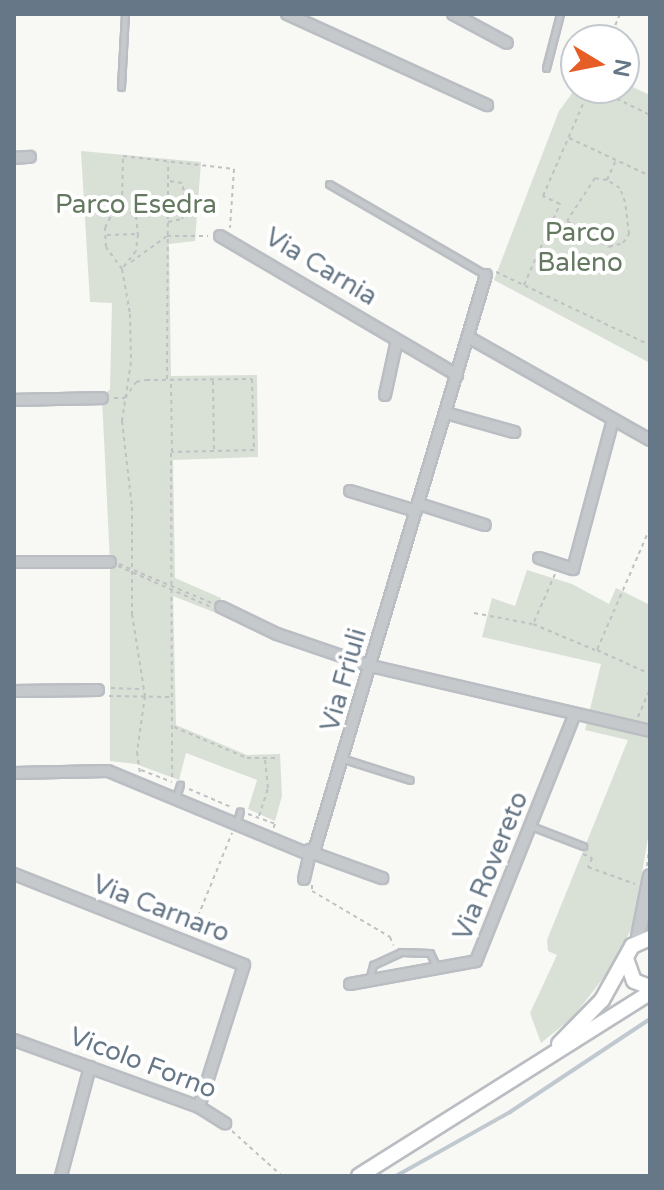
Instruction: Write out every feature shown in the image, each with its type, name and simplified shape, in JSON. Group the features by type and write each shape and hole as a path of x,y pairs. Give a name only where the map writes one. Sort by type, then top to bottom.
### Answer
{"main road":[{"path":"551,1053 602,1000 626,959 644,940"},
{"path":"359,1176 650,990 634,981 626,959"}],"street":[{"path":"287,14 487,105"},
{"path":"453,14 507,43"},
{"path":"14,158 30,157"},
{"name":"Via Carnia","path":"220,237 457,375"},
{"name":"Via Friuli","path":"304,879 307,852 344,759 486,275"},
{"path":"468,337 650,440"},
{"path":"385,395 397,340"},
{"path":"14,400 102,398"},
{"path":"446,413 514,432"},
{"path":"539,558 573,569 613,420"},
{"path":"350,491 485,525"},
{"path":"14,562 110,562"},
{"path":"221,607 277,634 371,666 650,731"},
{"path":"14,691 98,690"},
{"name":"Via Rovereto","path":"350,984 476,961 575,714"},
{"path":"14,773 108,771 307,852 382,878"},
{"name":"Via Carnaro","path":"14,874 244,965 199,1107"},
{"path":"644,940 647,882"},
{"name":"Vicolo Forno","path":"14,1040 199,1107 225,1123"},
{"path":"61,1176 90,1067"}],"lane":[{"path":"121,87 125,14"},
{"path":"546,68 560,14"},
{"path":"329,184 486,275"},
{"path":"344,759 410,780"},
{"path":"176,797 180,785"},
{"path":"237,822 240,811"},
{"path":"531,826 582,846"},
{"path":"369,980 373,965 396,954 430,953 437,968"}],"path":[{"path":"524,285 560,204 543,196 583,104"},
{"path":"628,104 650,115"},
{"path":"568,138 650,176"},
{"path":"122,269 167,236 220,237 234,169 123,156 122,203 108,217 105,236 112,261 122,269 130,314 125,398 134,643 145,696 137,752 141,770 275,824 270,837"},
{"path":"607,180 616,160"},
{"path":"168,161 172,452"},
{"path":"595,178 607,180 620,188 629,234 623,243 609,247 567,221 595,178"},
{"path":"167,181 182,183 187,206 182,219 167,222"},
{"path":"122,203 136,216 138,234 129,263"},
{"path":"105,236 138,234"},
{"path":"486,275 497,272 650,345"},
{"path":"125,398 136,382 252,379 254,450 172,452 167,457 172,782"},
{"path":"213,380 214,451"},
{"path":"597,650 650,528"},
{"path":"110,562 132,566 221,607"},
{"path":"110,562 171,590 221,607"},
{"path":"533,624 557,564"},
{"path":"474,613 533,624 650,674"},
{"path":"98,690 144,689"},
{"path":"633,727 650,689"},
{"path":"98,690 108,696 173,697"},
{"path":"173,727 247,758 279,758"},
{"path":"259,818 268,788 265,758"},
{"path":"187,943 237,822"},
{"path":"582,846 578,852 592,858 588,867 647,882"},
{"path":"304,879 312,891 390,937 396,954"},
{"name":"Vicolo Forno","path":"225,1123 282,1176"}],"green space":[{"name":"Parco Baleno","path":"640,90 650,95 650,363 494,280 564,104 640,104"},
{"name":"Parco Esedra","path":"81,151 201,162 195,241 169,244 171,376 257,375 258,457 173,460 175,578 221,598 221,615 173,596 176,725 247,755 280,754 282,796 275,821 248,809 257,780 186,753 179,780 136,764 110,761 110,562 102,398 110,389 112,303 90,302"},
{"path":"527,570 572,584 609,604 616,588 650,605 650,826 633,926 608,972 573,1017 541,1043 530,1013 557,955 548,951 547,940 628,740 585,730 601,664 482,637 492,598 515,606"}],"waterway":[{"path":"396,1176 510,1112 650,1019"}]}
